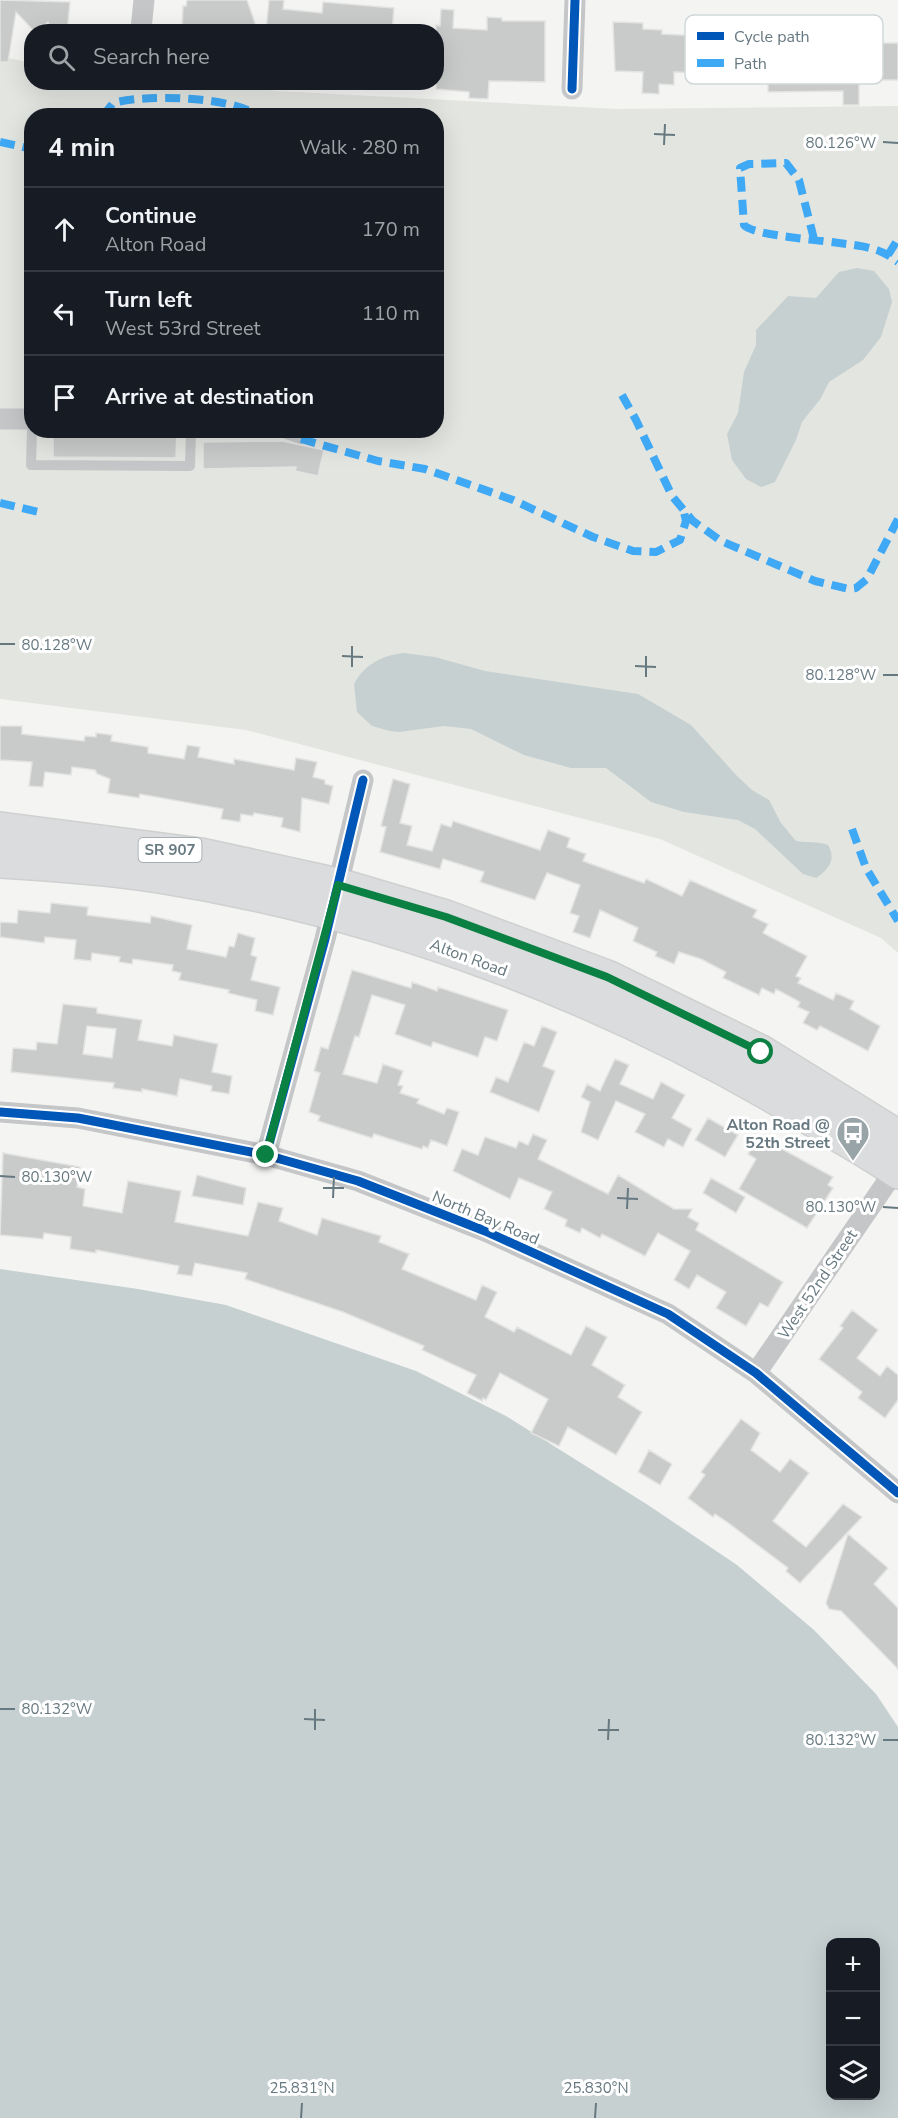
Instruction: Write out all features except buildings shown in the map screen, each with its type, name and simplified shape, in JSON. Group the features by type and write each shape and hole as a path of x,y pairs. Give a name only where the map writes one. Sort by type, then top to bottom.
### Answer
{"main road":[{"name":"Alton Road","path":"0,829 201,855 335,899 442,946 580,998 658,1034 750,1082 897,1169"},
{"name":"Alton Road","path":"0,861 156,876 335,899 446,917 607,977 761,1052 898,1137"}],"street":[{"path":"142,24 144,0"},
{"path":"572,89 575,0"},
{"path":"0,419 24,420"},
{"path":"266,1155 335,899 363,780"},
{"name":"North Bay Road","path":"0,1112 78,1118 266,1155 358,1181 485,1231 668,1314 756,1373 898,1493"},
{"name":"West 52nd Street","path":"756,1373 897,1169"}],"lane":[{"path":"32,438 31,465 178,466 190,466 191,438"}],"shaded area":[{"path":"0,56 24,61 24,90 266,90 617,109 898,106 898,953 881,938 660,839 246,730 0,699"},
{"path":"857,268 874,271 889,289 892,302 881,337 863,360 829,382 821,398 802,422 796,440 775,482 761,487 746,479 732,460 727,434 738,413 744,372 756,345 756,330 788,296 816,298 839,272"},
{"path":"404,653 435,657 485,671 638,694 691,725 737,776 752,790 769,800 781,823 796,841 828,845 832,855 830,864 816,878 803,874 755,829 738,820 684,812 651,802 606,768 571,768 524,755 471,729 444,726 399,732 372,726 357,712 354,684 363,671 374,662"},
{"path":"0,1269 138,1289 226,1305 416,1371 506,1416 648,1505 737,1565 814,1630 876,1694 898,1727 898,2118 0,2118"}],"marked path":[{"path":"109,108 113,103 146,98 209,101 243,108"},
{"path":"0,142 24,147"},
{"path":"814,239 799,180 786,163 749,164 740,168 744,225 766,233 861,246 880,251 898,262"},
{"path":"888,255 898,239"},
{"path":"622,395 672,496 693,521 721,541 815,581 849,589 856,588 867,579 898,519"},
{"path":"301,439 378,461 425,469 513,500 593,537 633,551 656,552 680,540 686,521 684,512"},
{"path":"0,503 43,513"},
{"path":"852,829 866,868 898,921"}],"cycle path":[{"path":"572,89 575,0"},
{"path":"266,1155 325,939 363,780"},
{"path":"0,1112 78,1118 266,1155 358,1181 485,1231 668,1314 756,1373 898,1493"}],"place":[{"name":"Alton Road @ 52th Street","path":"853,1162"}],"route":[{"path":"266,1155 338,885 446,917 607,977 761,1052"}]}
